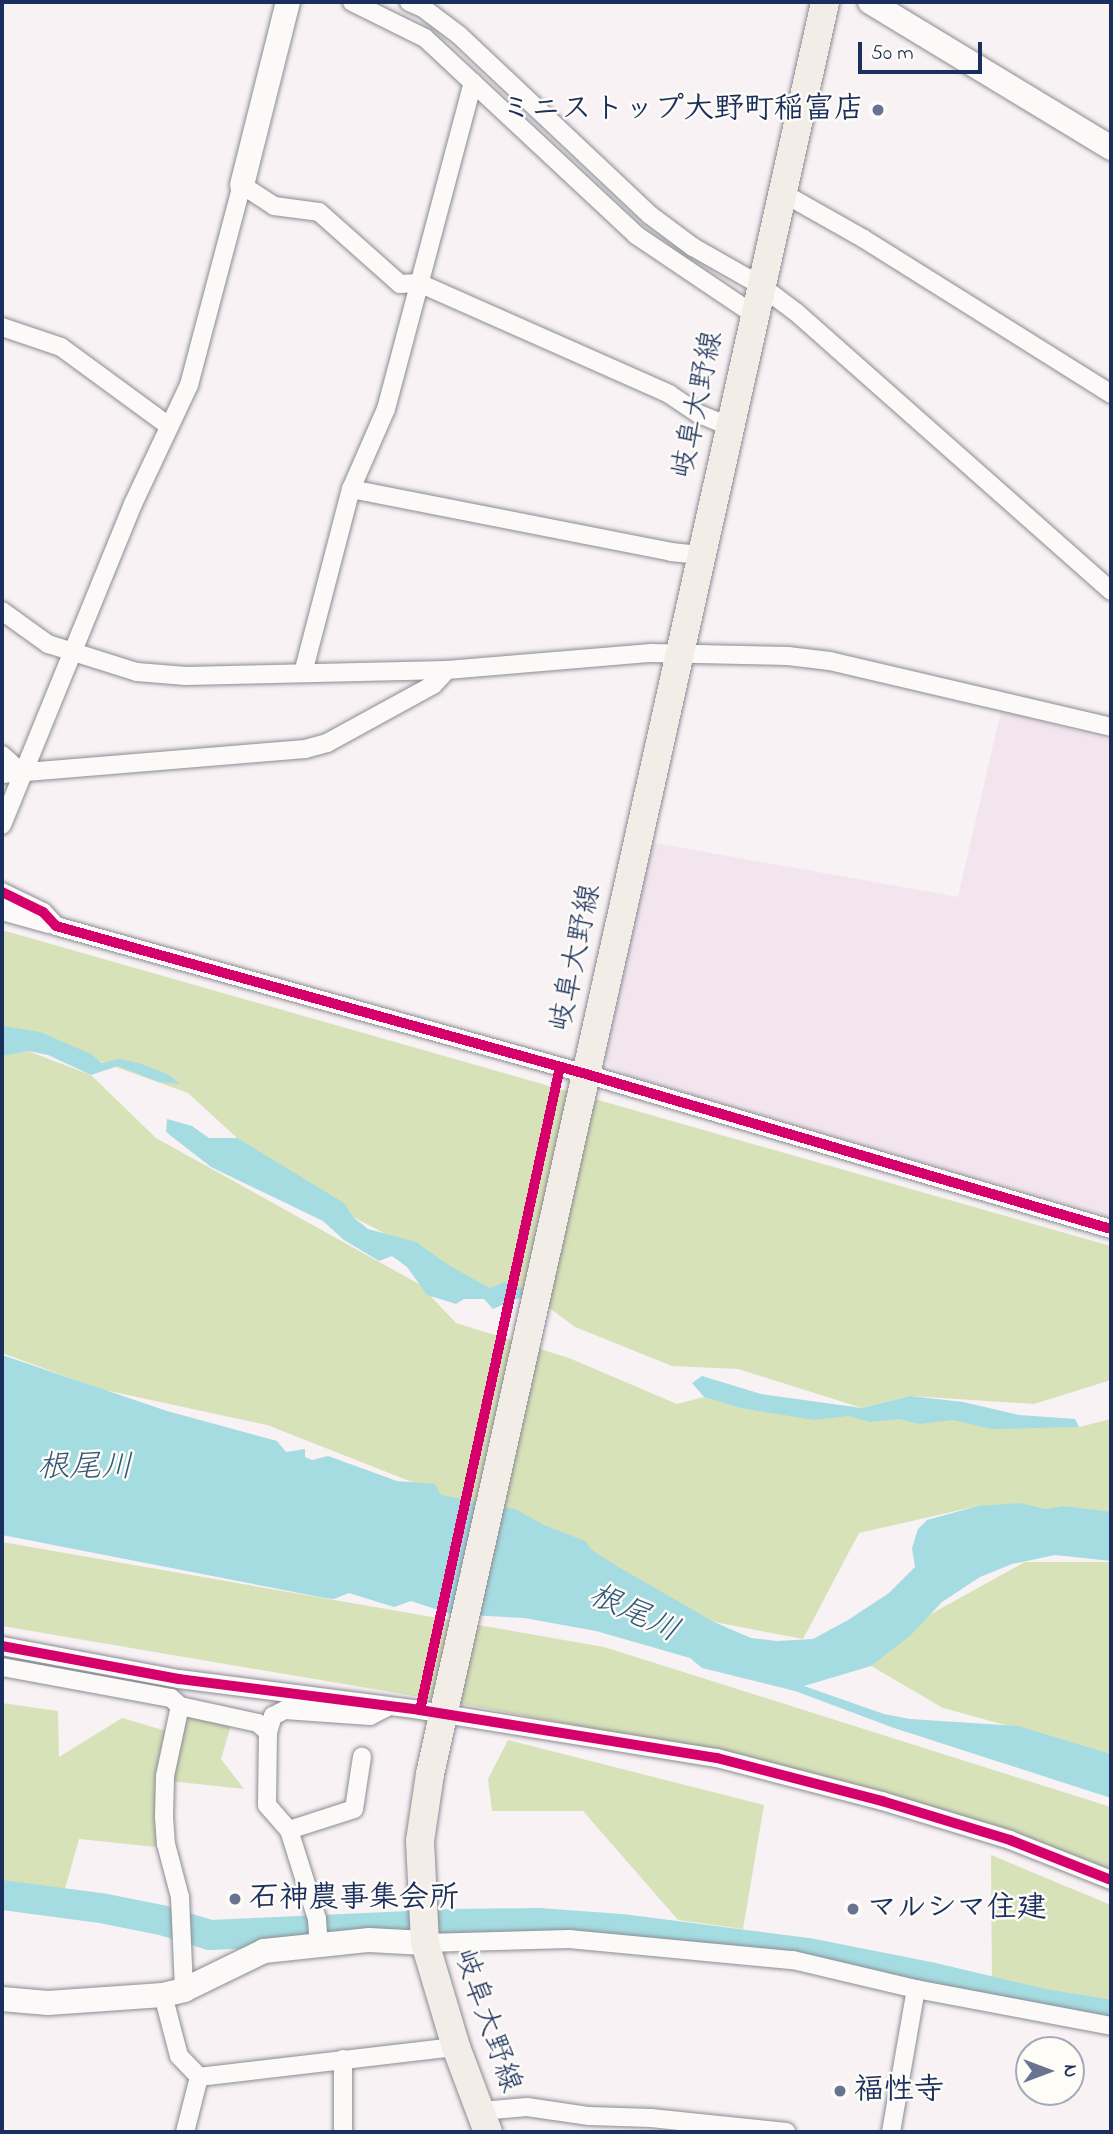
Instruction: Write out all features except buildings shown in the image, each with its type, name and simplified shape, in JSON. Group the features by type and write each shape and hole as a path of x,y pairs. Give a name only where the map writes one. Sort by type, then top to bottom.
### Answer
{"main road":[{"path":"242,185 288,2"},
{"name":"岐阜大野線","path":"485,2122 456,2048 424,1931 421,1841 430,1774 753,314 825,2"},
{"path":"870,2 1111,148"},
{"path":"2,1999 48,2003 173,1992 264,1951 319,1941 369,1940 424,1931"}],"street":[{"path":"352,2 425,37 636,235 753,314"},
{"path":"409,2 459,35 650,215 693,247 760,285 797,313 1111,590"},
{"path":"303,673 351,489 386,409 473,82"},
{"path":"2,825 133,505 188,385 242,185 275,206 319,212 400,284 419,283 669,394 699,414 729,426"},
{"path":"781,191 864,239 1111,394"},
{"path":"2,327 61,347 169,426"},
{"path":"351,489 671,552 700,555"},
{"path":"2,611 48,644 73,654 149,673 186,676 447,670 678,653 788,656 831,661 1111,727"},
{"path":"2,774 305,749 327,743 433,685 447,670"},
{"path":"2,755 22,773"},
{"path":"2,892 43,912 56,926"},
{"path":"2,911 583,1086 1111,1228"},
{"path":"2,1646 179,1679 390,1706 446,1706 717,1758 882,1801 1010,1840 1111,1880"},
{"path":"2,1667 171,1698 180,1706 258,1723 268,1732"},
{"path":"180,1706 165,1776 164,1817 166,1844 180,1897 173,1992 179,2056 199,2077"},
{"path":"319,1941 317,1919 289,1830 267,1805 268,1732 273,1716 285,1710 370,1716 390,1706"},
{"path":"289,1830 354,1809 362,1757"},
{"path":"424,1931 569,1939 793,1960 916,1989 1111,2026"},
{"path":"891,2132 916,1989"},
{"path":"199,2077 456,2048"},
{"path":"343,2059 343,2132"},
{"path":"185,2132 199,2077"},
{"path":"485,2122 527,2107 589,2116 651,2118 786,2132"}],"shaded area":[{"path":"1001,711 1111,740 1111,1217 629,1076 610,1066 602,1054 649,842 958,897"}],"green space":[{"path":"2,930 1111,1246 1111,1380 1034,1404 910,1396 862,1408 738,1369 672,1366 575,1327 524,1289 490,1288 353,1217 237,1138 188,1093 2,1026"},
{"path":"28,1051 91,1075 156,1138 419,1284 456,1323 569,1358 677,1404 704,1397 1079,1427 1111,1419 1111,1517 978,1506 859,1533 803,1639 714,1622 412,1482 267,1425 100,1389 2,1353 2,1055"},
{"path":"2,1542 604,1647 1111,1807 1111,1870 1013,1832 881,1791 695,1748 479,1707 2,1626"},
{"path":"1025,1562 1111,1562 1111,1754 943,1708 871,1666 931,1614"},
{"path":"2,1703 58,1711 59,1757 122,1718 180,1735 189,1714 231,1725 221,1759 244,1789 160,1780 156,1847 79,1839 65,1889 2,1882"},
{"path":"508,1740 764,1805 743,1929 678,1920 583,1811 492,1811 488,1779"},
{"path":"991,1855 1111,1905 1111,2011 992,1988"}],"water":[{"path":"2,1026 40,1032 91,1054 102,1063 118,1059 139,1063 169,1075 180,1084 159,1082 118,1066 91,1075 48,1055 28,1051 2,1056"},
{"path":"167,1119 192,1126 209,1138 237,1138 344,1203 353,1217 368,1229 416,1242 450,1266 490,1288 504,1282 524,1289 524,1296 493,1309 484,1299 464,1299 456,1304 427,1295 407,1267 392,1256 379,1261 344,1240 323,1221 211,1167 166,1132"},
{"name":"根尾川","path":"2,1355 167,1411 277,1441 286,1452 305,1449 305,1457 312,1460 328,1456 397,1481 435,1484 441,1495 515,1509 544,1525 585,1541 592,1550 615,1565 714,1622 751,1638 777,1641 813,1639 889,1593 915,1567 912,1548 918,1529 927,1520 978,1506 1020,1503 1045,1509 1064,1506 1111,1512 1111,1561 1055,1555 1012,1564 980,1577 942,1602 911,1635 871,1666 804,1686 884,1714 910,1719 1018,1726 1111,1754 1111,1798 894,1728 795,1691 702,1668 690,1658 596,1631 524,1618 450,1614 411,1601 394,1607 349,1593 334,1599 325,1598 2,1535"},
{"path":"702,1376 761,1394 862,1408 910,1396 963,1402 1019,1415 1075,1419 1079,1427 991,1429 953,1420 919,1424 899,1419 871,1422 848,1416 814,1420 741,1408 704,1397 692,1383"}],"waterway":[{"path":"2,1895 101,1908 161,1920 210,1935 449,1924 538,1923 621,1929 808,1953 930,1977 1044,2004 1111,2015"}],"cycle path":[{"path":"2,892 43,912 56,926 586,1074 1111,1229"},
{"path":"420,1710 560,1067"},
{"path":"2,1646 179,1679 420,1710 717,1758 882,1801 1010,1840 1111,1880"}],"place":[{"name":"ミニストップ大野町稲富店","path":"878,110"},
{"name":"石神農事集会所","path":"235,1899"},
{"name":"マルシマ住建","path":"853,1909"},
{"name":"福性寺","path":"840,2091"}]}
